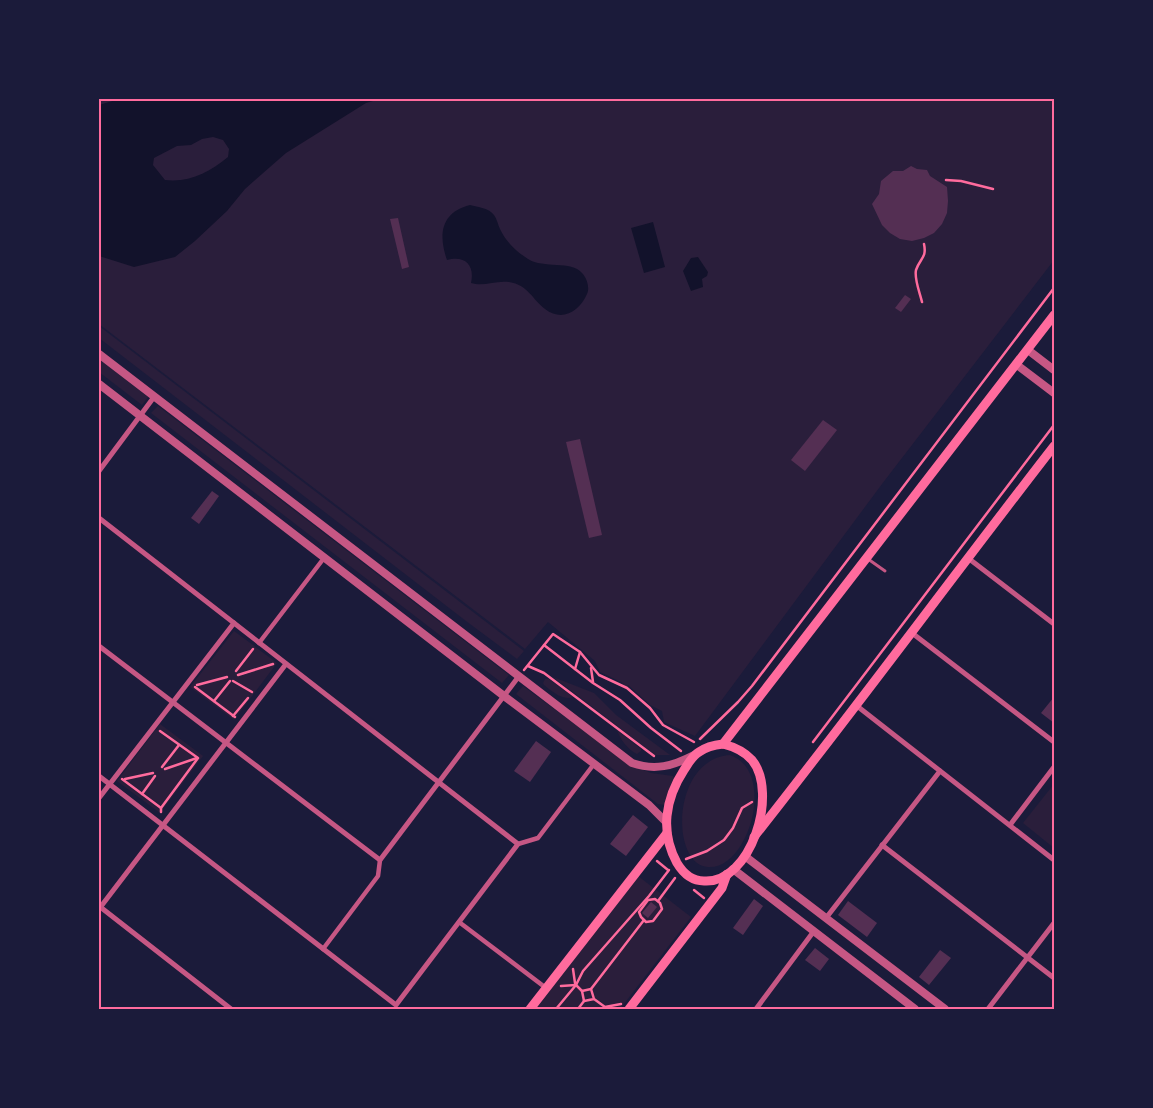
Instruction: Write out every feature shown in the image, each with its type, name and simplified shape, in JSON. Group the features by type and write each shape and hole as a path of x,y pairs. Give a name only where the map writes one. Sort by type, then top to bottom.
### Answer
{"main road":[{"path":"723,744 1054,315"},
{"path":"754,837 857,706 967,558 1054,446"},
{"path":"723,744 740,749 753,761 761,781 763,798 759,825 746,857 730,872 715,880 703,882 691,878 682,870 678,863 666,833 668,801 694,751 723,744"},
{"path":"530,1009 666,833"},
{"path":"629,1009 722,888 730,872"}],"street":[{"path":"1028,350 1054,370"},
{"path":"99,354 632,763 643,767 658,768 670,766 694,751"},
{"path":"1017,365 1054,393"},
{"path":"99,384 504,696 649,805 666,822"},
{"path":"99,471 154,397"},
{"path":"99,518 518,844"},
{"path":"259,643 324,558"},
{"path":"967,558 1052,622 1054,614"},
{"path":"99,798 234,623"},
{"path":"912,633 1054,742"},
{"path":"99,646 380,860"},
{"path":"231,1009 99,907 286,664"},
{"path":"323,949 378,876 380,860 519,676"},
{"path":"857,706 1054,860"},
{"path":"99,776 396,1007 518,844 538,838 594,764"},
{"path":"1010,825 1054,767"},
{"path":"826,918 940,771"},
{"path":"882,845 1054,978"},
{"path":"746,857 945,1009"},
{"path":"730,872 814,931 915,1009"},
{"path":"459,922 547,988"},
{"path":"988,1009 1054,924"},
{"path":"759,1008 814,931"}],"lane":[{"path":"867,559 885,571"}],"path":[{"path":"946,180 961,181 993,190"},
{"path":"922,302 916,270 925,255 924,244"},
{"path":"694,751 696,743 752,686 1054,288"},
{"path":"808,750 1054,425"},
{"path":"658,758 544,673 528,666 553,634 580,652 590,667 599,675 627,688 650,708 662,724 696,743"},
{"path":"247,644 260,654"},
{"path":"544,645 620,700 650,728 683,753 680,756"},
{"path":"253,648 237,673 274,664"},
{"path":"575,669 580,652"},
{"path":"267,659 274,664"},
{"path":"268,671 274,664"},
{"path":"590,667 594,683"},
{"path":"194,686 227,677"},
{"path":"194,686 199,679"},
{"path":"214,701 231,681 252,692"},
{"path":"194,686 233,716 257,685"},
{"path":"154,737 159,730 198,758"},
{"path":"179,744 164,768 198,758"},
{"path":"122,779 161,808 198,758"},
{"path":"122,779 128,772"},
{"path":"122,779 154,774 142,794"},
{"path":"556,1009 576,985 583,971 649,896 669,870 678,863 721,843 733,828 744,806 763,798"},
{"path":"658,902 676,876"},
{"path":"655,899 658,902 662,909 652,921 646,922 638,912 648,900 655,899"},
{"path":"582,991 591,989 644,920"},
{"path":"547,988 576,985"},
{"path":"576,985 582,991 584,1002"},
{"path":"591,989 594,999 605,1008 635,1001"},
{"path":"578,1009 584,1002 594,999"}],"shaded area":[{"path":"99,99 1054,99 1054,260 882,484 695,736 664,722 662,711 650,705 628,685 626,687 621,682 600,672 595,661 548,622 525,649 99,324"},
{"path":"119,99 380,99 366,103 286,153 245,189 227,211 195,241 175,257 134,267 99,256 99,105","holes":["213,137 223,140 229,149 228,157 206,172 191,178 165,180 153,165 154,158 177,146 191,145 202,139"]},
{"path":"470,205 483,208 492,213 502,234 516,250 528,259 542,264 564,265 577,269 582,273 587,280 588,289 584,300 579,306 569,313 558,315 545,309 521,286 509,282 471,283 470,266 464,260 447,260 443,242 444,226 448,219 460,208"},
{"path":"653,222 665,267 644,273 631,228"},
{"path":"698,257 708,272 707,276 702,279 703,287 691,291 683,271 691,258"},
{"path":"99,326 524,651 517,659 466,621 99,338"},
{"path":"99,359 148,397 142,405 99,372"},
{"path":"158,406 509,675 502,683 151,413"},
{"path":"234,631 277,663 234,720 190,687"},
{"path":"553,677 594,693 616,715 670,755 655,755"},
{"path":"545,679 549,679 573,697 561,697 544,685"},
{"path":"523,686 618,756 636,767 651,773 673,776 665,805 658,804 516,694"},
{"path":"160,724 203,756 160,813 117,781"},
{"path":"617,730 641,749 641,751 637,754 627,747"},
{"path":"730,755 744,765 752,780 755,798 752,818 745,837 735,853 723,864 708,867 696,862 687,849 683,832 683,812 687,792 696,774 711,761"},
{"path":"1054,784 1054,848 1023,823"},
{"path":"638,876 691,917 620,1009 536,1009"}],"building":[{"path":"911,166 927,170 930,176 947,187 948,201 947,213 942,224 934,233 912,241 900,239 890,233 882,225 872,204 879,194 881,181 893,171 903,171"},
{"path":"398,218 409,267 402,269 390,219"},
{"path":"905,295 911,299 901,312 895,308"},
{"path":"823,420 837,430 805,471 791,460"},
{"path":"580,439 602,535 589,538 566,442"},
{"path":"212,491 219,496 199,524 191,518"},
{"path":"1054,697 1054,723 1041,713"},
{"path":"536,741 551,752 530,782 514,771"},
{"path":"633,815 648,827 626,856 610,844"},
{"path":"754,899 763,906 743,935 733,928"},
{"path":"848,901 877,923 867,937 838,915"},
{"path":"651,902 657,907 648,918 642,913"},
{"path":"815,948 829,959 820,971 805,960"},
{"path":"940,950 951,958 929,985 919,977"}]}
